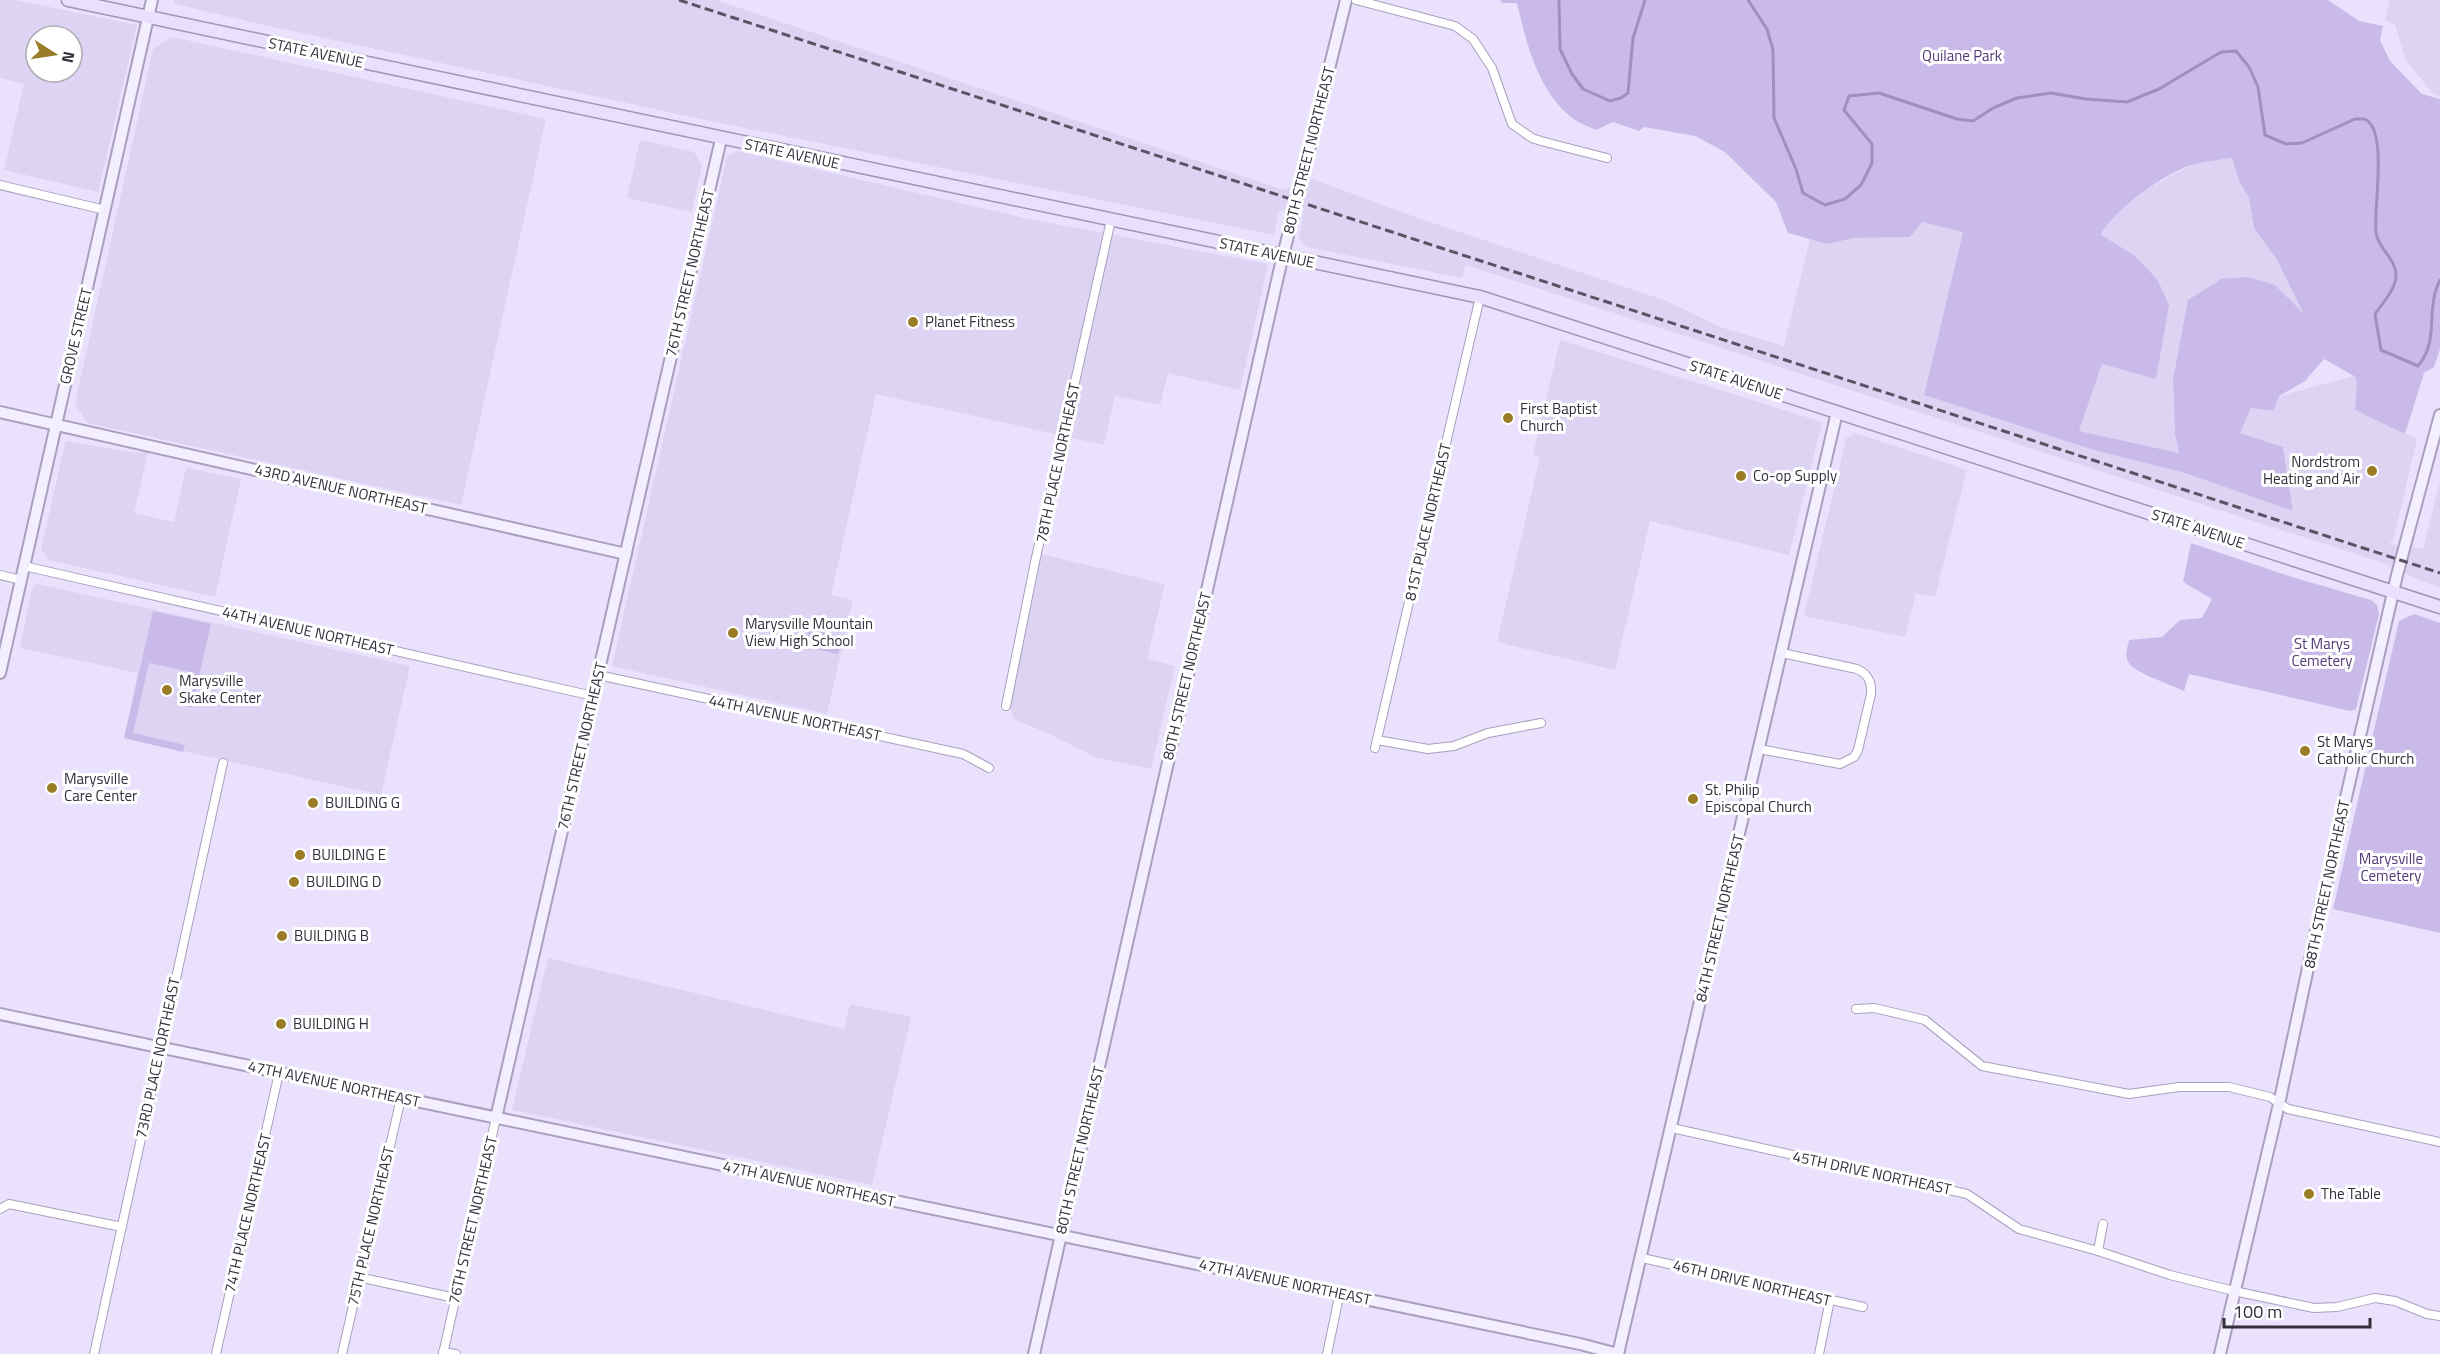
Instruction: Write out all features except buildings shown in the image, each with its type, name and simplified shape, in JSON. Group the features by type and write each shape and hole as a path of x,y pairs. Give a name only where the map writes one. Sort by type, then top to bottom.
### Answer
{"main road":[{"name":"STATE AVENUE","path":"68,0 1480,297 2440,607"}],"street":[{"name":"GROVE STREET","path":"0,673 152,0"},
{"name":"80TH STREET NORTHEAST","path":"1034,1354 1282,256 1346,0"},
{"path":"1356,0 1455,26 1473,39 1492,68 1512,124 1532,138 1607,158"},
{"name":"76TH STREET NORTHEAST","path":"443,1353 721,139"},
{"path":"0,185 105,210"},
{"name":"78TH PLACE NORTHEAST","path":"1006,706 1035,562 1111,220"},
{"name":"81ST PLACE NORTHEAST","path":"1480,297 1376,744 1428,749 1454,746 1488,733 1541,723"},
{"name":"43RD AVENUE NORTHEAST","path":"0,412 626,554"},
{"name":"84TH STREET NORTHEAST","path":"1618,1354 1837,412"},
{"name":"88TH STREET NORTHEAST","path":"2220,1354 2279,1104 2322,902 2393,592 2439,420"},
{"name":"44TH AVENUE NORTHEAST","path":"24,566 593,696"},
{"path":"0,575 21,580"},
{"path":"1759,749 1832,764 1847,762 1858,750 1871,694 1870,682 1857,669 1782,653"},
{"name":"44TH AVENUE NORTHEAST","path":"598,675 963,754 989,768"},
{"name":"73RD PLACE NORTHEAST","path":"94,1354 223,763"},
{"path":"1856,1009 1874,1008 1925,1020 1982,1066 2129,1094 2179,1087 2229,1087 2270,1097 2288,1109 2440,1142"},
{"name":"47TH AVENUE NORTHEAST","path":"0,1014 1061,1236 1340,1292 1618,1354"},
{"name":"74TH PLACE NORTHEAST","path":"216,1354 279,1073"},
{"name":"75TH PLACE NORTHEAST","path":"342,1354 358,1276 401,1098"},
{"name":"45TH DRIVE NORTHEAST","path":"1672,1128 1966,1194 2019,1229 2098,1251 2170,1275 2234,1291 2314,1308 2337,1307 2375,1298 2395,1301 2427,1314 2440,1316"},
{"path":"0,1209 9,1204 122,1227"},
{"path":"2098,1251 2103,1224"},
{"name":"46TH DRIVE NORTHEAST","path":"1642,1258 1863,1307"},
{"path":"358,1276 455,1298"},
{"path":"1327,1354 1340,1292"},
{"path":"1819,1354 1830,1300"},
{"path":"443,1353 456,1354"}],"shaded area":[{"path":"0,0 15,0 137,25 98,192 4,170 24,84 0,78"},
{"path":"173,0 716,0 1284,190 1312,179 1418,218 1667,301 1720,327 1784,346 1810,239 1827,244 1854,238 1910,237 1922,222 1963,232 1924,395 2094,450 2185,473 2293,511 2283,447 2240,433 2251,408 2273,411 2279,396 2354,376 2357,381 2355,410 2417,439 2394,537 2390,544 2423,549 2440,482 2440,587 2421,581 2386,564 1466,265 1462,278 1306,247 1299,238 1304,208 1279,210 1274,235 710,121 251,22 175,4"},
{"path":"2390,0 2440,0 2440,96 2434,95 2406,60 2395,24 2385,21"},
{"path":"172,37 546,119 461,505 88,423 75,404 153,49"},
{"path":"640,140 694,152 702,165 692,212 627,198"},
{"path":"737,151 1024,218 1268,264 1240,390 1168,373 1160,405 1115,396 1104,445 876,394 831,595 853,600 827,714 612,666 727,157"},
{"path":"2232,158 2239,181 2249,198 2254,228 2277,260 2306,316 2221,279 2188,300 2173,379 2175,434 2179,453 2079,431 2102,364 2157,279 2134,255 2101,235 2108,221 2149,188 2193,164"},
{"path":"1560,340 1822,422 1789,555 1650,521 1615,670 1497,642 1540,457 1533,455"},
{"path":"1855,433 1967,470 1935,597 1916,593 1905,637 1804,616 1846,439"},
{"path":"67,441 129,452 148,452 134,513 160,519 174,522 186,468 241,479 215,597 48,560 41,549"},
{"path":"1041,554 1165,584 1147,659 1175,666 1151,769 1095,757 1015,720 1009,706"},
{"path":"37,584 410,666 381,795 124,738 138,673 20,648 33,585"},
{"path":"548,958 844,1029 850,1004 911,1017 872,1185 512,1110"}],"green space":[{"name":"Quilane Park","path":"1500,0 2328,0 2359,21 2383,26 2380,40 2390,61 2422,94 2440,99 2440,349 2434,367 2424,373 2405,434 2355,410 2357,381 2354,376 2324,359 2305,381 2279,396 2273,411 2251,408 2240,433 2283,447 2293,511 2185,473 2094,450 1924,395 1963,232 1922,222 1910,237 1854,238 1827,244 1788,233 1776,202 1725,152 1695,136 1644,127 1639,131 1613,122 1596,130 1575,120 1562,109 1543,82 1530,51 1517,3 1502,3","holes":["2232,158 2239,181 2249,198 2254,228 2277,260 2304,314 2275,285 2247,277 2221,279 2188,300 2173,379 2175,434 2179,453 2079,431 2102,364 2156,379 2169,305 2157,279 2134,255 2101,235 2107,225 2142,193 2171,174 2195,164"]},
{"name":"St Marys Cemetery","path":"2191,543 2292,577 2371,600 2377,605 2379,614 2356,709 2350,711 2189,674 2184,691 2142,673 2129,664 2126,654 2129,640 2162,637 2180,620 2202,618 2212,599 2183,582"},
{"path":"153,611 211,624 192,707 188,707 195,673 149,663 133,733 185,745 183,752 124,738"},
{"name":"Marysville Cemetery","path":"2414,614 2440,623 2440,933 2333,909 2399,621"},
{"path":"811,630 841,636 843,639 838,654 807,647 805,644 808,632"}],"waterway":[{"path":"1559,0 1560,49 1572,74 1583,89 1610,101 1628,93 1633,38 1645,0"},
{"path":"1748,0 1767,29 1773,50 1774,118 1796,169 1803,193 1825,205 1845,199 1861,185 1872,163 1872,144 1844,110 1849,96 1879,93 1957,119 1973,121 1993,108 2017,98 2051,93 2086,99 2127,102 2159,89 2221,52 2236,51 2249,67 2258,87 2265,135 2286,144 2302,143 2355,119 2364,119 2372,125 2378,153 2376,232 2379,243 2393,263 2396,274 2392,290 2375,314 2381,350 2418,366 2429,346 2433,302 2440,280"}],"railway":[{"path":"679,0 2440,573"}],"place":[{"name":"Planet Fitness","path":"913,322"},
{"name":"First Baptist Church","path":"1508,418"},
{"name":"Nordstrom Heating and Air","path":"2372,471"},
{"name":"Co-op Supply","path":"1741,476"},
{"name":"Marysville Mountain View High School","path":"733,633"},
{"name":"Marysville Skake Center","path":"167,690"},
{"name":"St Marys Catholic Church","path":"2305,751"},
{"name":"Marysville Care Center","path":"52,788"},
{"name":"St. Philip Episcopal Church","path":"1693,799"},
{"name":"BUILDING G","path":"313,803"},
{"name":"BUILDING E","path":"300,855"},
{"name":"BUILDING D","path":"294,882"},
{"name":"BUILDING B","path":"282,936"},
{"name":"BUILDING H","path":"281,1024"},
{"name":"The Table","path":"2309,1194"}]}
